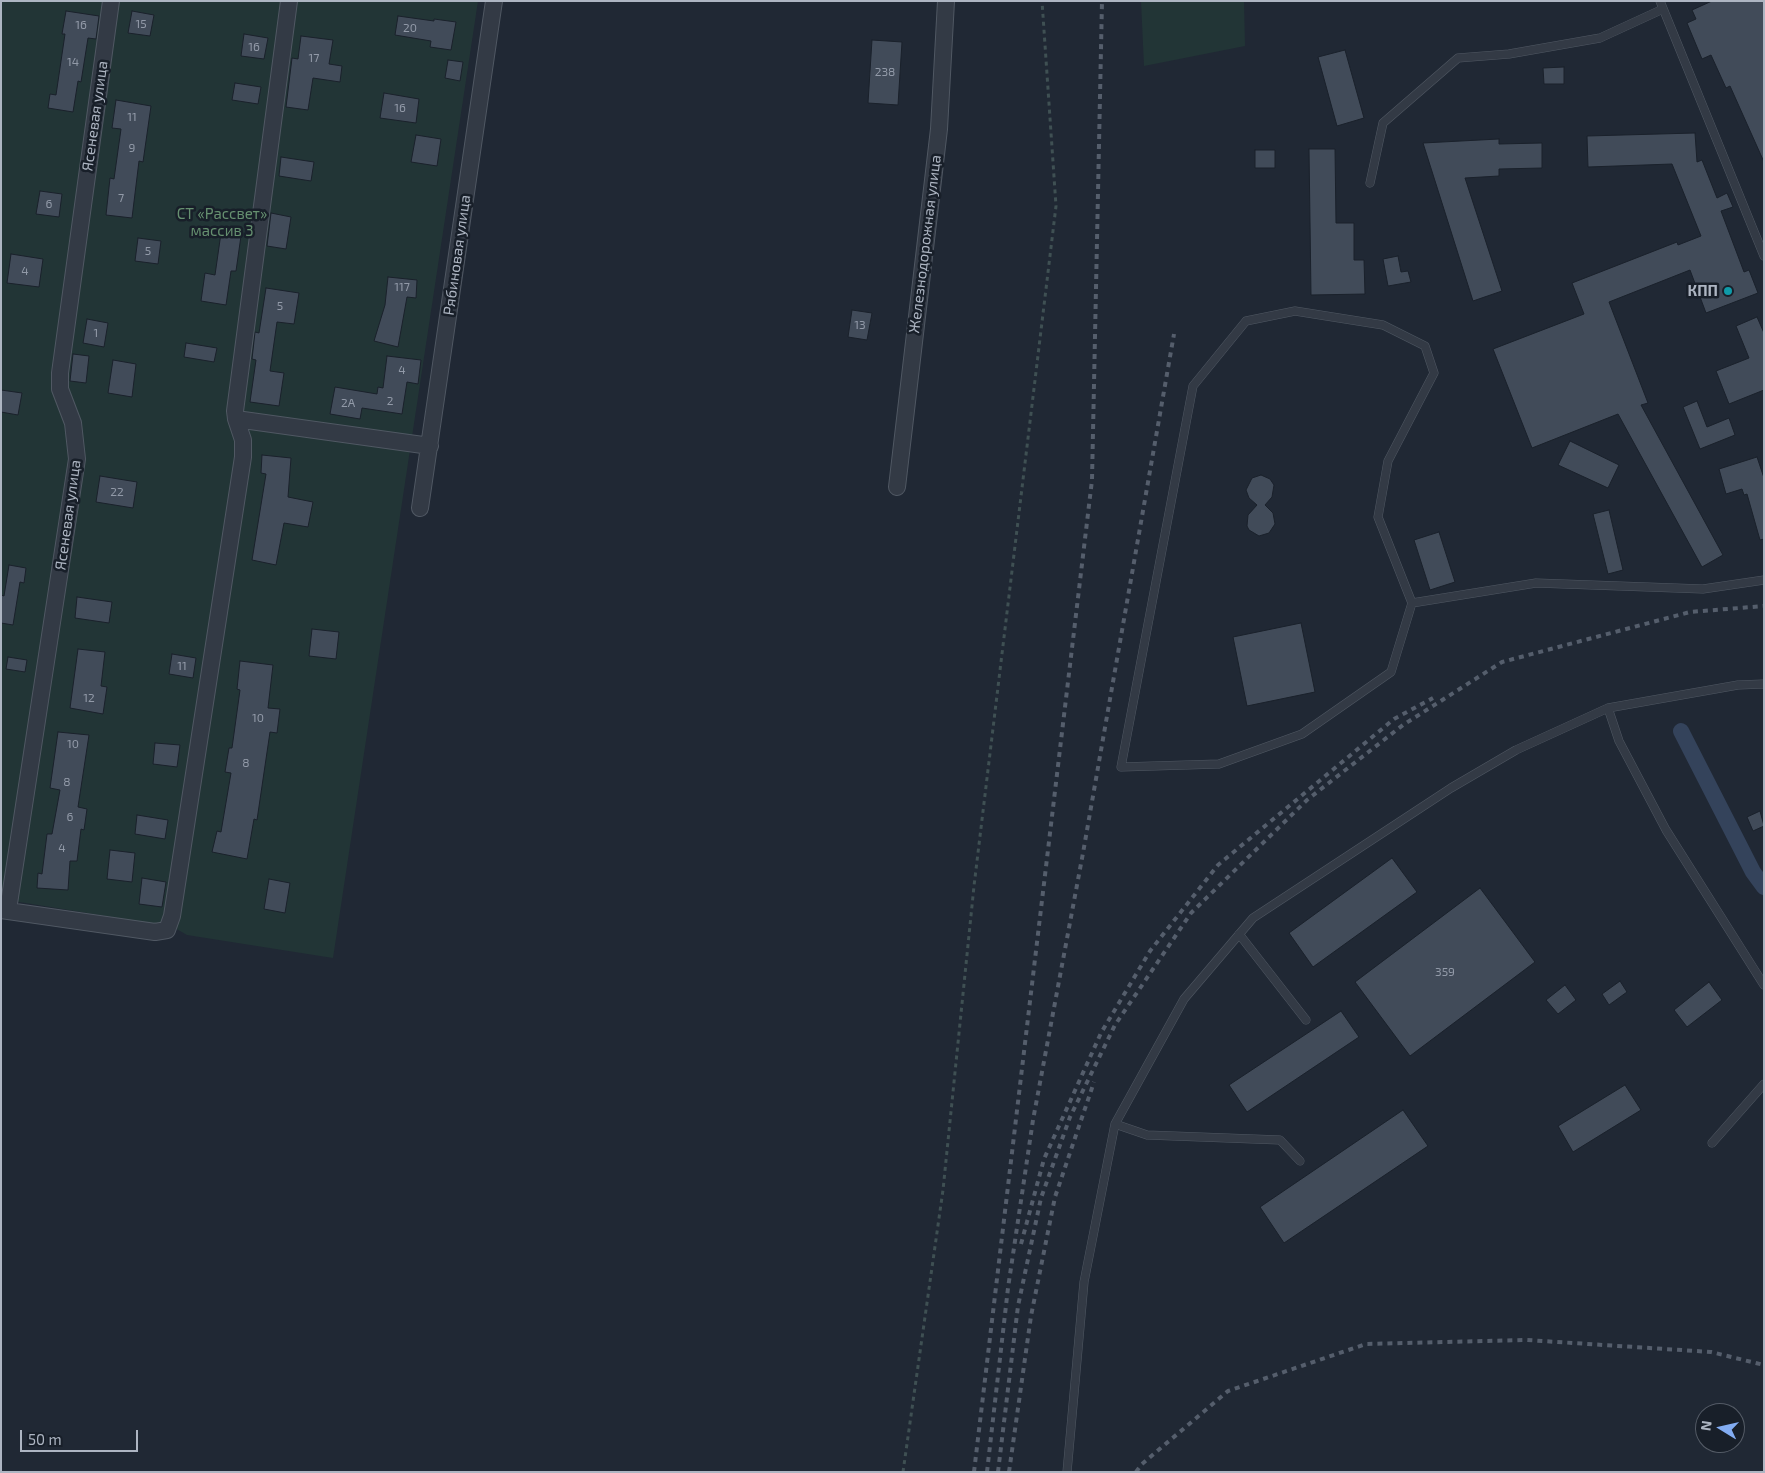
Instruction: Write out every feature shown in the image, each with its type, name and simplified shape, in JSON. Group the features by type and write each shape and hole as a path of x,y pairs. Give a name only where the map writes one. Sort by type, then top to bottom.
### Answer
{"street":[{"name":"Ясеневая улица","path":"5,910 77,459 74,423 60,389 60,373 111,1"},
{"path":"5,910 155,932 167,930 172,916 243,456 243,440 235,411 290,1"},
{"name":"Рябиновая улица","path":"420,508 494,1"},
{"name":"Железнодорожная улица","path":"897,487 939,129 946,1"},
{"path":"236,419 430,446"}],"lane":[{"path":"1370,183 1383,123 1458,58 1509,54 1600,38 1662,5 1764,256"},
{"path":"1295,311 1383,325 1425,346 1434,373 1388,461 1378,517 1412,603 1391,672 1302,734 1218,764 1121,767 1194,386 1246,322 1295,311"},
{"path":"1412,603 1536,583 1703,589 1764,580"},
{"path":"1068,1472 1084,1282 1115,1124 1184,999 1253,918 1451,788 1516,750 1608,708 1738,685 1764,684"},
{"path":"1608,708 1619,741 1666,830 1764,984"},
{"path":"1239,934 1306,1020"},
{"path":"1712,1143 1764,1084"},
{"path":"1115,1124 1147,1135 1280,1140 1300,1161"}],"path":[{"path":"903,1472 943,1190 975,876 1056,206 1042,1"}],"green space":[{"name":"СТ «Рассвет» массив 3","path":"1,1 478,1 333,958 187,935 173,927 1,899"},
{"path":"1141,1 1244,1 1245,46 1144,66"}],"building":[{"path":"1712,1 1764,1 1764,162 1730,86 1726,88 1711,55 1702,59 1687,23 1696,19 1692,10"},
{"path":"66,11 99,16 96,39 88,38 81,82 78,81 73,112 48,108 50,94 56,95 65,34 62,34"},
{"path":"132,11 154,15 150,36 128,33"},
{"path":"398,16 456,22 451,50 430,47 431,41 395,35"},
{"path":"244,34 268,38 264,59 241,56"},
{"path":"301,36 333,40 329,64 342,66 340,82 313,78 308,110 286,107 292,58 298,59"},
{"path":"872,40 902,42 898,105 868,103"},
{"path":"1345,50 1364,118 1337,126 1318,57"},
{"path":"448,60 463,62 460,81 445,78"},
{"path":"1564,67 1564,84 1544,84 1543,68"},
{"path":"235,83 261,87 258,104 232,100"},
{"path":"384,93 419,99 416,123 380,118"},
{"path":"116,100 151,106 143,162 139,161 132,218 106,215 110,178 114,179 121,129 112,128"},
{"path":"1695,133 1697,162 1702,160 1717,198 1727,193 1733,207 1721,211 1744,272 1749,270 1758,293 1706,313 1690,270 1609,302 1648,403 1641,405 1723,555 1702,567 1618,414 1532,448 1493,349 1584,314 1572,283 1677,242 1678,245 1701,236 1672,164 1588,167 1587,136"},
{"path":"416,135 441,139 437,166 411,162"},
{"path":"1499,139 1499,144 1542,143 1542,168 1499,169 1499,176 1465,178 1502,291 1473,301 1423,143"},
{"path":"1309,149 1335,149 1336,223 1354,223 1354,260 1364,260 1365,294 1311,295"},
{"path":"1255,150 1275,150 1275,168 1255,168"},
{"path":"281,157 314,162 311,181 279,176"},
{"path":"40,191 62,194 59,217 36,214"},
{"path":"271,213 291,217 286,249 267,246"},
{"path":"221,233 241,236 236,271 231,271 226,305 201,301 205,273 215,275"},
{"path":"138,238 161,241 158,264 135,261"},
{"path":"11,254 43,259 39,287 7,283"},
{"path":"1398,256 1401,272 1408,271 1411,282 1388,286 1383,259"},
{"path":"388,277 417,280 416,298 407,297 398,347 374,341 385,305"},
{"path":"266,288 299,293 294,324 277,322 270,371 284,373 279,406 250,402 256,360 252,359 255,332 259,333"},
{"path":"852,310 872,313 867,340 848,337"},
{"path":"1757,317 1764,333 1764,390 1729,404 1716,371 1749,358 1736,326"},
{"path":"87,319 108,323 104,347 83,343"},
{"path":"186,343 217,348 214,362 184,357"},
{"path":"73,354 89,356 86,383 70,381"},
{"path":"387,356 421,360 418,384 407,382 402,414 362,408 360,419 330,414 335,387 377,394 378,387 383,388"},
{"path":"113,360 136,364 132,397 108,393"},
{"path":"1,390 22,393 18,415 1,412"},
{"path":"1697,401 1707,427 1729,418 1735,435 1700,449 1683,407"},
{"path":"1570,441 1619,465 1608,488 1558,465"},
{"path":"262,455 291,458 288,497 313,502 308,527 284,523 276,565 252,560 266,474 261,473"},
{"path":"1757,457 1764,478 1764,539 1760,540 1747,494 1744,495 1742,489 1726,494 1719,469"},
{"path":"1261,475 1270,479 1274,485 1272,497 1265,505 1273,513 1275,524 1269,533 1259,536 1249,530 1247,526 1248,515 1257,505 1249,498 1246,490 1252,478"},
{"path":"100,476 137,482 133,508 96,502"},
{"path":"1609,510 1623,570 1608,574 1593,514"},
{"path":"1439,532 1455,582 1430,590 1414,540"},
{"path":"9,565 26,568 24,583 20,582 13,625 1,623 1,595 4,596"},
{"path":"77,597 112,602 109,623 75,618"},
{"path":"1301,623 1315,692 1247,706 1233,637"},
{"path":"312,629 339,632 336,659 309,656"},
{"path":"78,649 105,652 101,686 107,687 103,714 70,708"},
{"path":"172,654 196,658 193,678 169,674"},
{"path":"8,657 27,660 25,672 6,669"},
{"path":"240,661 273,665 268,708 280,709 277,733 270,732 257,820 254,819 247,859 212,852 217,831 221,832 231,773 225,772 229,748 232,748 240,690 237,689"},
{"path":"58,732 89,735 78,807 87,809 84,830 81,829 77,861 70,861 68,890 37,888 38,873 42,874 47,834 52,834 60,790 50,788"},
{"path":"155,743 180,745 177,767 153,764"},
{"path":"1760,811 1764,826 1753,831 1747,817"},
{"path":"137,815 168,820 165,839 135,834"},
{"path":"110,850 135,853 132,882 107,879"},
{"path":"1392,858 1417,892 1313,967 1289,933"},
{"path":"142,878 166,882 162,907 139,904"},
{"path":"269,879 290,883 285,913 264,909"},
{"path":"1480,888 1535,962 1410,1056 1355,982"},
{"path":"1620,981 1627,992 1609,1005 1602,994"},
{"path":"1709,982 1722,1000 1687,1027 1674,1010"},
{"path":"1565,985 1576,1000 1558,1014 1546,1000"},
{"path":"1341,1011 1359,1037 1247,1112 1229,1085"},
{"path":"1625,1085 1641,1110 1573,1152 1558,1126"},
{"path":"1403,1110 1428,1146 1284,1243 1260,1207"}],"waterway":[{"path":"1681,731 1753,872 1764,887"}],"railway":[{"path":"974,1472 1092,480 1102,1"},
{"path":"987,1472 1008,1288 1033,1120 1083,853 1174,334"},
{"path":"998,1472 1018,1306 1041,1198 1070,1117 1115,1025 1191,913 1307,800 1403,725 1502,662 1690,612 1764,606"},
{"path":"1021,1244 1044,1159 1101,1033 1150,951 1218,865 1394,719 1433,698"},
{"path":"1009,1472 1031,1316 1055,1197 1094,1082"},
{"path":"1136,1472 1142,1464 1228,1391 1366,1344 1527,1340 1711,1352 1764,1365"}],"place":[{"name":"КПП","path":"1728,291"}]}
